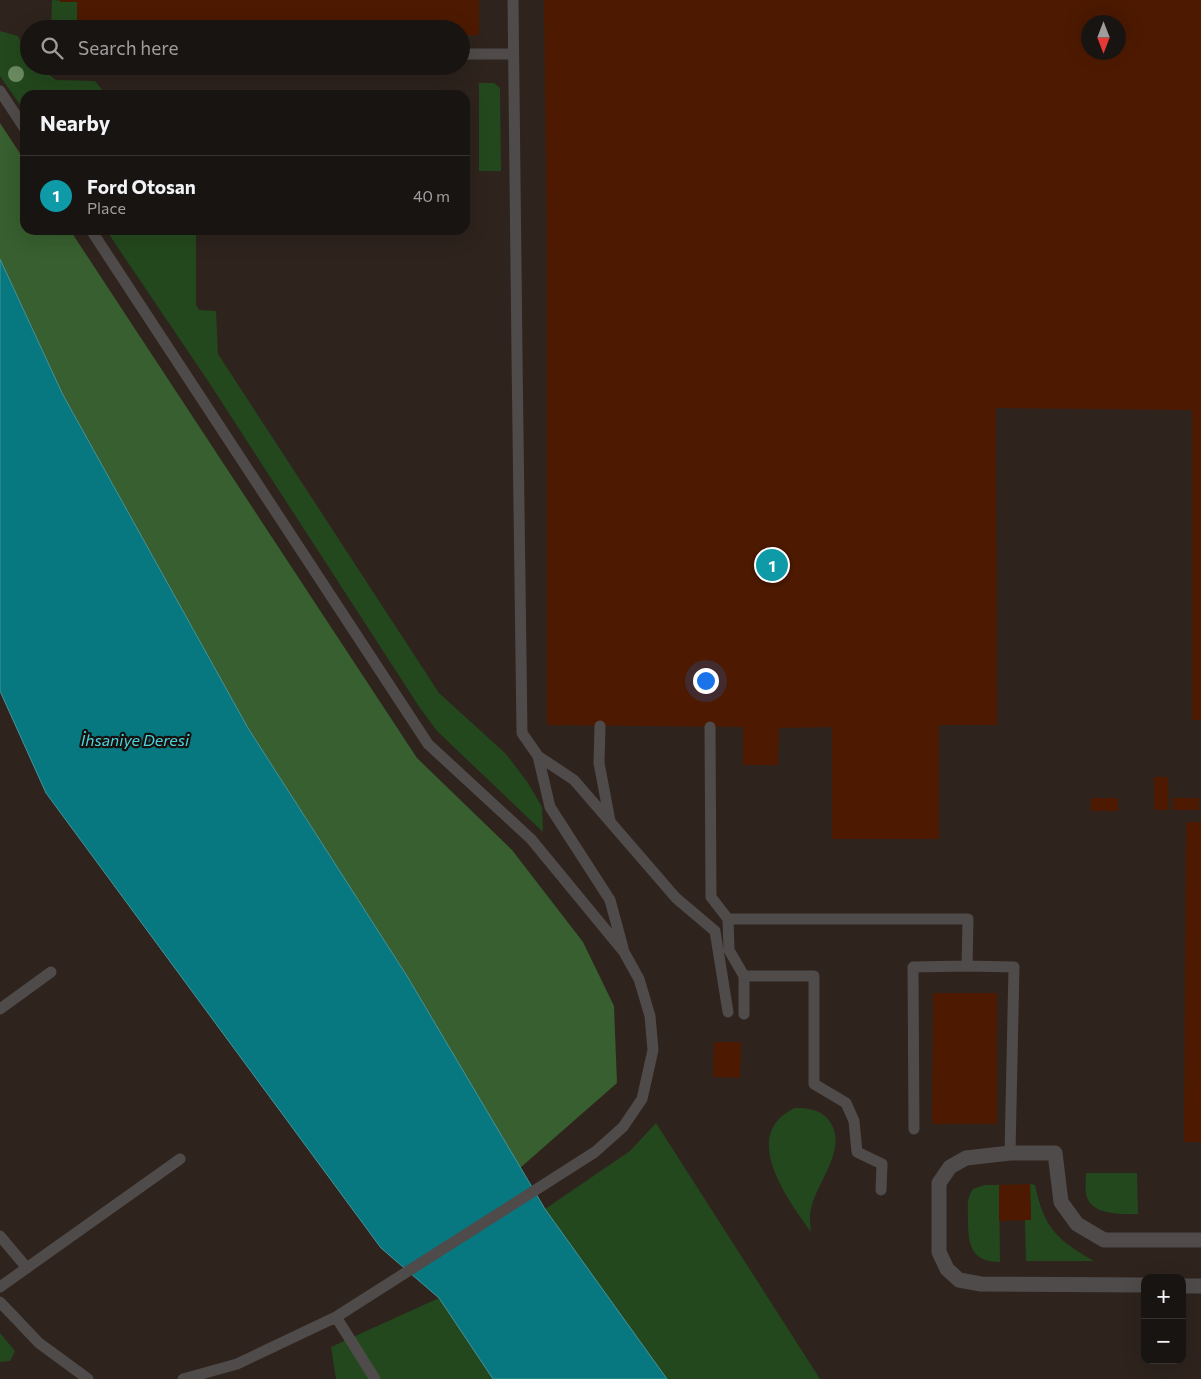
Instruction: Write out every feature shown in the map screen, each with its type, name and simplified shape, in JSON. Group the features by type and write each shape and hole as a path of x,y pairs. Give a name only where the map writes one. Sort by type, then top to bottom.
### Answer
{"street":[{"path":"1141,1286 981,1284 959,1280 947,1269 939,1252 939,1183 950,1167 966,1158 1010,1153 1055,1153 1061,1202 1077,1224 1104,1240 1201,1240"},
{"path":"1186,1286 1201,1286"}],"lane":[{"path":"513,0 522,733 538,756 574,780 676,898 714,931 728,1012"},
{"path":"470,54 513,54"},
{"path":"0,91 20,121"},
{"path":"94,235 428,744 531,839 624,952 638,979 650,1016 653,1050 642,1099 623,1127 595,1152 336,1317 237,1364 183,1379"},
{"path":"600,726 600,763 610,822"},
{"path":"710,728 711,897 728,919 729,950 744,976 744,1014"},
{"path":"538,756 550,808 610,900 624,952"},
{"path":"728,919 968,919 967,966"},
{"path":"914,1129 913,967 1014,967 1010,1153"},
{"path":"0,1008 50,972"},
{"path":"744,976 814,976 814,1084 846,1103 854,1121 857,1152 882,1164 881,1190"},
{"path":"0,1287 180,1159"},
{"path":"0,1236 27,1268"},
{"path":"0,1302 38,1342 88,1379"},
{"path":"336,1317 375,1379"}],"shaded area":[{"path":"0,0 1201,0 1201,1379 0,1379"}],"green space":[{"path":"52,0 77,2 77,20 51,20"},
{"path":"0,31 18,36 20,41 20,75 50,75 56,80 95,81 102,90 20,90 20,105 0,76"},
{"path":"479,83 494,83 500,88 501,171 479,171"},
{"path":"0,123 20,153 20,235 73,235 417,758 512,850 583,942 614,1006 617,1083 520,1168 407,976 248,728 63,395 0,259"},
{"path":"109,235 196,235 196,305 199,310 216,311 218,354 439,693 506,754 528,783 542,807 543,832 437,731 420,708 208,381"},
{"path":"795,1108 811,1109 821,1113 829,1120 835,1135 835,1145 830,1165 815,1195 811,1208 811,1232 781,1185 773,1167 769,1150 771,1134 779,1119"},
{"path":"656,1123 820,1379 667,1379 545,1209 630,1151"},
{"path":"1086,1173 1137,1173 1138,1214 1107,1212 1093,1206 1088,1201 1086,1193"},
{"path":"1030,1184 1035,1185 1043,1212 1054,1231 1070,1246 1094,1261 1026,1261 1025,1220 1031,1220"},
{"path":"985,1185 999,1185 1000,1262 982,1259 973,1250 970,1243 969,1196 973,1189"},
{"path":"439,1298 493,1379 336,1379 331,1347"},
{"path":"0,1333 15,1351 10,1361 0,1362"}],"water":[{"name":"İhsaniye Deresi","path":"0,259 63,395 248,728 407,976 545,1209 667,1379 493,1379 439,1298 381,1248 46,793 0,691"}],"building":[{"path":"60,0 479,0 479,35 470,36 470,20 77,20 77,2 60,2"},
{"path":"544,0 1201,0 1201,720 1192,720 1192,410 996,408 997,725 939,725 939,839 832,839 832,727 779,728 778,765 743,765 743,727 547,725 547,256"},
{"path":"1154,777 1168,777 1169,810 1154,810"},
{"path":"1091,798 1118,798 1118,811 1091,811"},
{"path":"1173,798 1199,798 1199,810 1173,810"},
{"path":"1186,822 1201,822 1201,1142 1184,1142"},
{"path":"933,993 997,993 997,1124 932,1124"},
{"path":"714,1042 741,1042 740,1078 713,1077"},
{"path":"1030,1184 1031,1220 999,1221 999,1185"}],"place":[{"name":"Ford Otosan","path":"772,565"}]}
